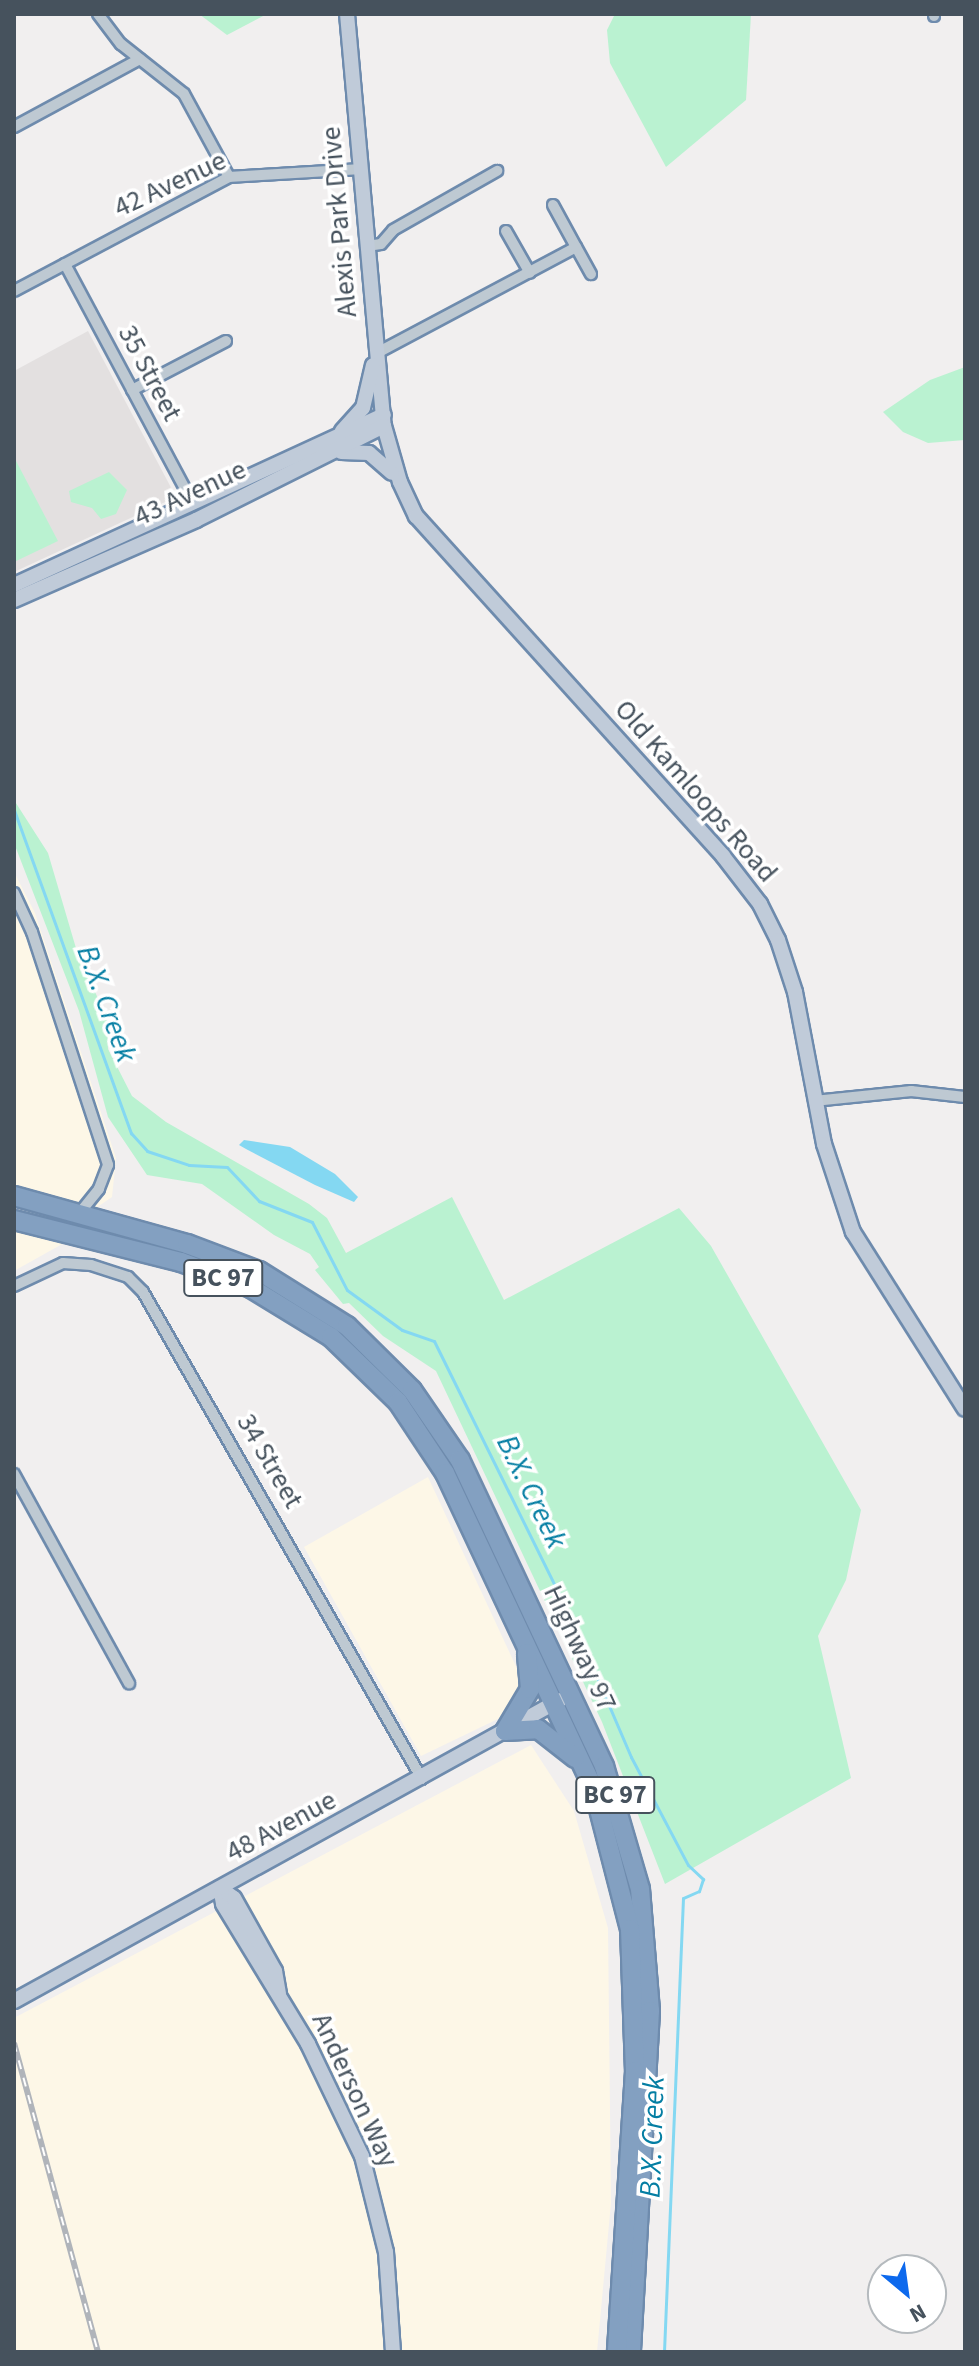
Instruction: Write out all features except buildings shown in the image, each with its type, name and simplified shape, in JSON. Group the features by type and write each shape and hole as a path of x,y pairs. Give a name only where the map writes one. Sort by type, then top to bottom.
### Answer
{"highway":[{"name":"Highway 97","path":"14,1196 259,1271 347,1326 412,1390 460,1460 564,1699 622,1813 640,1889 650,2011 631,2245 617,2352"},
{"name":"Highway 97","path":"14,1220 181,1262 251,1288 331,1337 398,1402 445,1473 524,1636 564,1699 630,1929 635,2071 631,2352"},
{"path":"505,1731 530,1689 524,1636"},
{"path":"505,1731 538,1729 551,1735 589,1778"}],"street":[{"path":"98,14 140,59 184,94 229,177"},
{"name":"Alexis Park Drive","path":"347,14 384,420"},
{"path":"14,127 140,59"},
{"name":"42 Avenue","path":"14,291 229,177 361,169"},
{"path":"367,246 381,244 393,230 497,171"},
{"path":"553,205 591,274"},
{"path":"506,231 530,273"},
{"path":"337,435 363,408 376,347 530,273 576,247"},
{"name":"35 Street","path":"65,264 193,504"},
{"path":"132,390 226,341"},
{"name":"43 Avenue","path":"14,585 337,435 384,420"},
{"name":"43 Avenue","path":"14,600 333,454 384,420"},
{"name":"Old Kamloops Road","path":"384,420 400,482 416,516 723,856 760,904 778,940 795,992 814,1101 853,1232 965,1409"},
{"path":"333,454 352,451 378,457 400,482"},
{"path":"14,893 32,932 108,1165 99,1189 79,1214"},
{"path":"814,1101 911,1091 965,1097"},
{"name":"34 Street","path":"14,1286 42,1270 77,1264 128,1277 143,1292 422,1779"},
{"path":"14,1474 129,1683"},
{"name":"48 Avenue","path":"14,2001 564,1699"},
{"name":"Anderson Way","path":"220,1888 224,1907 280,1995 333,2093 378,2208 391,2292 393,2352"}],"shaded area":[{"path":"88,331 176,497 14,572 14,371"},
{"path":"14,872 35,913 116,1158 112,1197 93,1210 14,1189"},
{"path":"15,1231 64,1243 14,1271"},
{"path":"428,1477 520,1675 520,1690 502,1717 421,1756 304,1547"},
{"path":"531,1745 574,1811 608,1928 611,2203 597,2352 14,2352 14,2018"}],"green space":[{"path":"199,14 267,14 227,35"},
{"path":"615,14 751,14 746,100 666,167 610,63 607,30"},
{"path":"965,367 965,440 928,443 903,432 883,412 930,380"},
{"path":"14,457 58,541 14,562"},
{"path":"109,472 127,490 116,514 101,519 92,508 71,502 69,491"},
{"path":"14,800 48,853 78,955 107,1018 108,1049 132,1096 166,1122 309,1204 327,1218 346,1253 452,1197 504,1300 679,1208 711,1246 861,1510 846,1580 818,1636 851,1778 665,1884 602,1722 436,1371 383,1336 349,1303 343,1304 315,1270 319,1267 310,1254 274,1235 202,1184 147,1175 108,1117 79,1011 14,843"}],"water":[{"path":"244,1140 290,1147 335,1174 358,1197 354,1202 315,1185 239,1145"}],"waterway":[{"name":"B.X. Creek","path":"14,810 131,1133 147,1151 189,1165 227,1167 259,1201 312,1222 347,1290 402,1330 434,1341 574,1624 631,1757 688,1865 703,1879 699,1891 683,1898 664,2352"}],"railway":[{"path":"14,2043 98,2352"}]}
